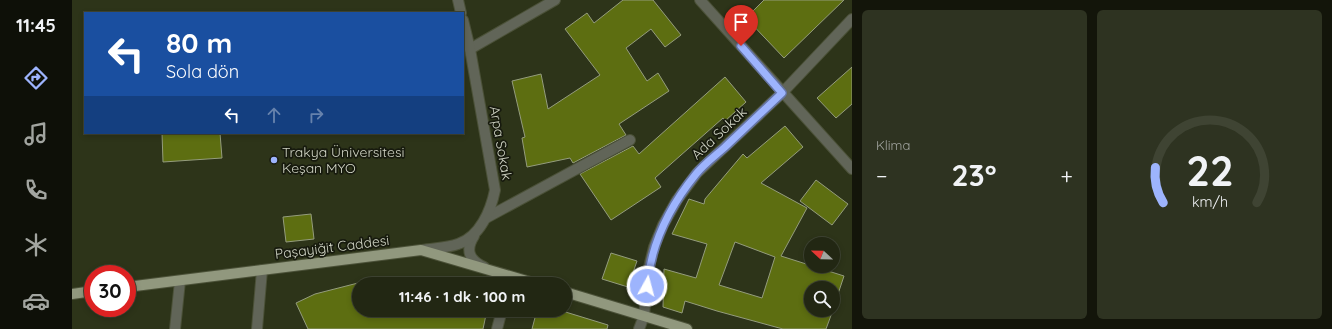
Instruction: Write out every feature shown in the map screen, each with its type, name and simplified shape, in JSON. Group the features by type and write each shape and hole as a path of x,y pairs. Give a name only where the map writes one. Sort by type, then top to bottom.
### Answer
{"main road":[{"name":"Paşayiğit Caddesi","path":"136,286 421,250 489,270 504,277"},
{"path":"72,294 84,293"},
{"path":"572,294 687,329"}],"street":[{"path":"458,0 461,12"},
{"path":"470,50 555,0"},
{"path":"700,0 782,93 852,169"},
{"name":"Ada Sokak","path":"638,329 644,316 648,272 654,247 663,225 677,200 697,173 782,93 852,19"},
{"name":"Arpa Sokak","path":"421,250 449,247 468,240 486,218 495,190 464,24"},
{"path":"486,218 630,140"},
{"path":"476,232 470,241 468,247 469,252 475,262 489,270"},
{"path":"257,329 262,270"},
{"path":"174,329 180,281"},
{"path":"497,329 500,317"}],"building":[{"path":"623,0 653,0 681,35 665,47 651,29 626,48 647,81 658,73 669,91 619,124 626,135 573,163 570,158 527,167 522,138 525,137 512,81 541,74 548,109 600,75 565,29 587,13 594,23"},
{"path":"764,0 844,0 784,58 746,18"},
{"path":"852,67 852,104 836,118 817,98"},
{"path":"725,77 746,102 725,121 723,118 655,178 661,187 611,220 580,174 633,146 639,154"},
{"path":"785,126 803,147 761,183 807,208 781,256 804,263 804,273 835,273 844,276 840,288 840,281 804,281 804,317 830,317 826,329 783,329 685,301 682,313 663,307 664,269 696,278 707,244 672,234 689,199 704,204 705,199 743,154 747,158","holes":["735,242 775,257 762,298 719,285"]},
{"path":"162,134 220,134 222,158 163,162"},
{"path":"816,180 848,204 832,225 800,201"},
{"path":"311,214 314,239 286,242 283,217"},
{"path":"611,253 637,261 628,287 602,279"},
{"path":"352,285 352,317 486,317 483,329 308,329 296,303 315,294"},
{"path":"572,314 608,325 607,329 532,329 535,317 572,317"}],"place":[{"name":"Trakya Üniversitesi Keşan MYO","path":"274,160"}],"route":[{"path":"647,286 648,272 654,247 663,225 677,200 697,173 782,93 741,46"}]}
